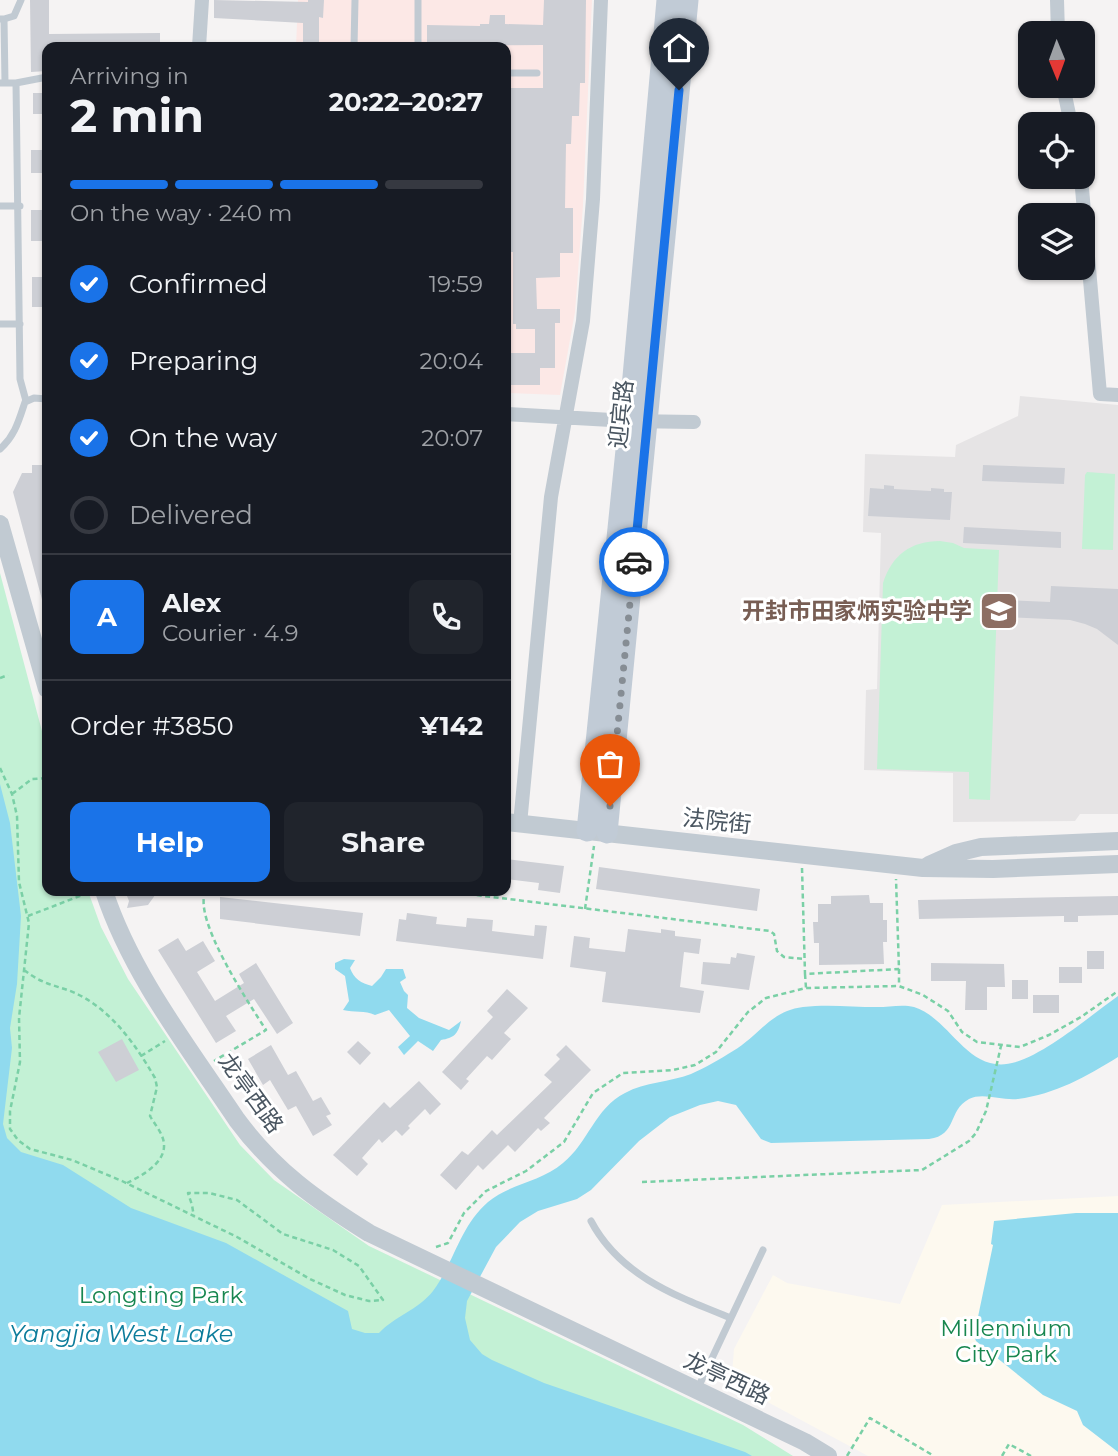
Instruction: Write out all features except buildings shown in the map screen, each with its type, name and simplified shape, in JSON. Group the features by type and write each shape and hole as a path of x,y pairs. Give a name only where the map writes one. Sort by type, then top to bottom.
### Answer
{"main road":[{"name":"迎宾路","path":"638,422 667,0"},
{"name":"迎宾路","path":"596,832 638,422 688,0"}],"street":[{"path":"199,42 202,0"},
{"path":"513,823 551,497 584,308 593,199 601,0"},
{"path":"1058,0 1058,21"},
{"path":"1081,189 1100,394 1118,395"},
{"path":"511,414 638,422 694,422"},
{"path":"0,524 42,671"},
{"name":"法院街","path":"513,823 923,868 993,869 1118,864"},
{"path":"923,868 956,853 981,847 1118,841"},
{"name":"龙亭西路","path":"106,896 122,940 202,1068 254,1143 305,1192 369,1233 805,1442 828,1456"}],"lane":[{"path":"21,0 14,16 2,19 3,83 42,77"},
{"path":"354,42 355,0"},
{"path":"418,0 418,42"},
{"path":"511,73 537,73"},
{"path":"0,449 10,441 26,401 20,379 20,206 16,83"},
{"path":"0,206 20,206"},
{"path":"0,324 20,324"},
{"path":"26,401 42,399"},
{"path":"591,1221 611,1252 642,1277 686,1300 731,1318"},
{"path":"696,1391 764,1250"}],"path":[{"path":"0,678 8,675"},
{"path":"0,768 12,794 17,816 19,882 28,916 28,948 19,1018 20,1062 10,1111 10,1129 18,1140 30,1149 72,1160 127,1183 194,1217 237,1237 310,1279 345,1295 369,1301 383,1300 359,1266 323,1246 283,1234 237,1200 209,1193 188,1193 194,1217"},
{"path":"12,794 32,779 42,778"},
{"path":"586,908 596,832"},
{"path":"802,855 806,988"},
{"path":"895,865 899,986"},
{"path":"28,916 81,896"},
{"path":"202,1068 266,1030 220,952 202,904 204,896"},
{"path":"485,896 769,931 774,934 777,951 784,957 805,959"},
{"path":"805,974 899,969"},
{"path":"24,970 39,982 81,995 96,1005 125,1032 155,1078 157,1087 150,1116 162,1137 163,1149 158,1163 127,1183"},
{"path":"426,1261 434,1248 448,1243 464,1213 486,1191 526,1171 564,1142 593,1093 622,1073 673,1070 695,1065 716,1052 748,1012 766,998 806,988 899,986 923,995 948,1011 962,1032 978,1042 1020,1047 1081,1017 1118,991"},
{"path":"141,1056 179,1033"},
{"path":"642,1182 922,1170 969,1141 982,1123 1001,1046"},
{"path":"847,1456 870,1418 934,1456"},
{"path":"1002,1456 1009,1444 1031,1456"}],"shaded area":[{"path":"298,0 592,0 583,205 575,312 560,395 511,393 511,42 296,42"},
{"name":"开封市田家炳实验中学","path":"1020,396 1118,405 1118,814 1080,814 1075,821 953,822 953,773 864,770 866,690 877,689 881,533 863,532 865,454 955,457 956,445 1018,416"},
{"name":"Millennium City Park","path":"1118,1196 1118,1456 868,1456 734,1384 734,1349 773,1275 787,1283 900,1304 942,1205"}],"green space":[{"path":"1087,472 1115,474 1113,550 1082,549"},
{"path":"940,541 964,548 999,550 990,800 969,799 969,772 877,769 883,583 897,557 920,544"},
{"name":"Longting Park","path":"0,573 42,731 42,896 90,896 101,927 128,979 240,1145 274,1180 369,1246 743,1425 793,1456 0,1456"}],"water":[{"name":"Yangjia West Lake","path":"0,784 10,823 21,916 17,984 10,1028 12,1048 3,1124 7,1138 21,1152 63,1165 131,1208 226,1243 348,1311 352,1329 365,1333 379,1333 427,1298 478,1212 496,1196 545,1175 563,1163 615,1099 641,1087 683,1077 702,1069 742,1045 782,1013 792,1009 821,1006 914,1007 927,1013 973,1054 985,1061 999,1064 1016,1062 1042,1050 1118,996 1118,1057 1082,1078 1032,1097 1006,1099 980,1096 969,1099 962,1104 944,1133 929,1139 771,1143 761,1139 736,1105 718,1101 700,1105 670,1117 639,1141 591,1190 577,1199 538,1211 520,1222 496,1247 467,1301 465,1318 470,1340 482,1354 544,1383 752,1456 0,1456"},
{"path":"344,959 355,960 350,968 354,975 361,982 372,986 386,969 403,969 406,978 400,982 408,995 407,1008 419,1018 449,1030 461,1021 457,1032 452,1037 441,1040 433,1051 418,1041 404,1055 398,1047 410,1036 389,1010 375,1015 343,1010 349,1001 345,976 335,969 335,963"},
{"path":"1076,1213 1118,1213 1118,1452 1083,1425 1077,1411 1043,1395 976,1341 974,1336 993,1245 994,1221"}],"way so far":[{"path":"610,806 634,562"}],"place":[{"name":"开封市田家炳实验中学","path":"999,611"}],"route":[{"path":"634,562 679,90"}]}
